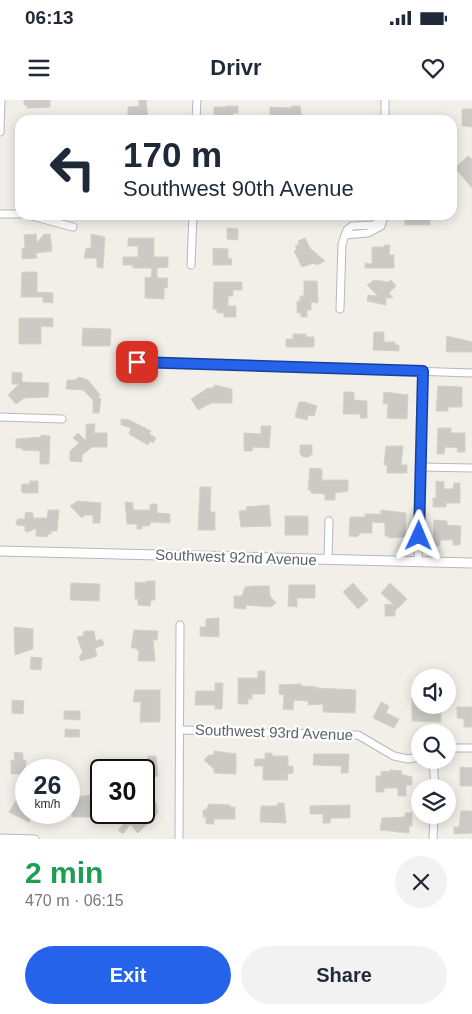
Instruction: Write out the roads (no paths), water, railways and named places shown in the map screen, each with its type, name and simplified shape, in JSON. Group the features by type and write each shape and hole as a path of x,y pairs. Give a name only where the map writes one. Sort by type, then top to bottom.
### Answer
{"street":[{"path":"0,132 1,100"},
{"path":"196,115 197,100"},
{"path":"385,100 385,115"},
{"path":"0,214 15,214"},
{"path":"47,220 73,227"},
{"path":"191,266 193,220"},
{"path":"340,309 342,244 345,235 372,232 381,226 382,220"},
{"path":"137,362 472,373"},
{"path":"418,562 423,371"},
{"path":"0,417 62,419"},
{"path":"421,467 472,468"},
{"path":"328,560 329,521"},
{"name":"Southwest 92nd Avenue","path":"0,552 472,563"},
{"path":"179,839 180,625"},
{"name":"Southwest 93rd Avenue","path":"180,730 358,734 394,756 411,758"},
{"path":"456,748 472,748"},
{"path":"433,839 434,824"},
{"path":"0,838 35,839"}]}
